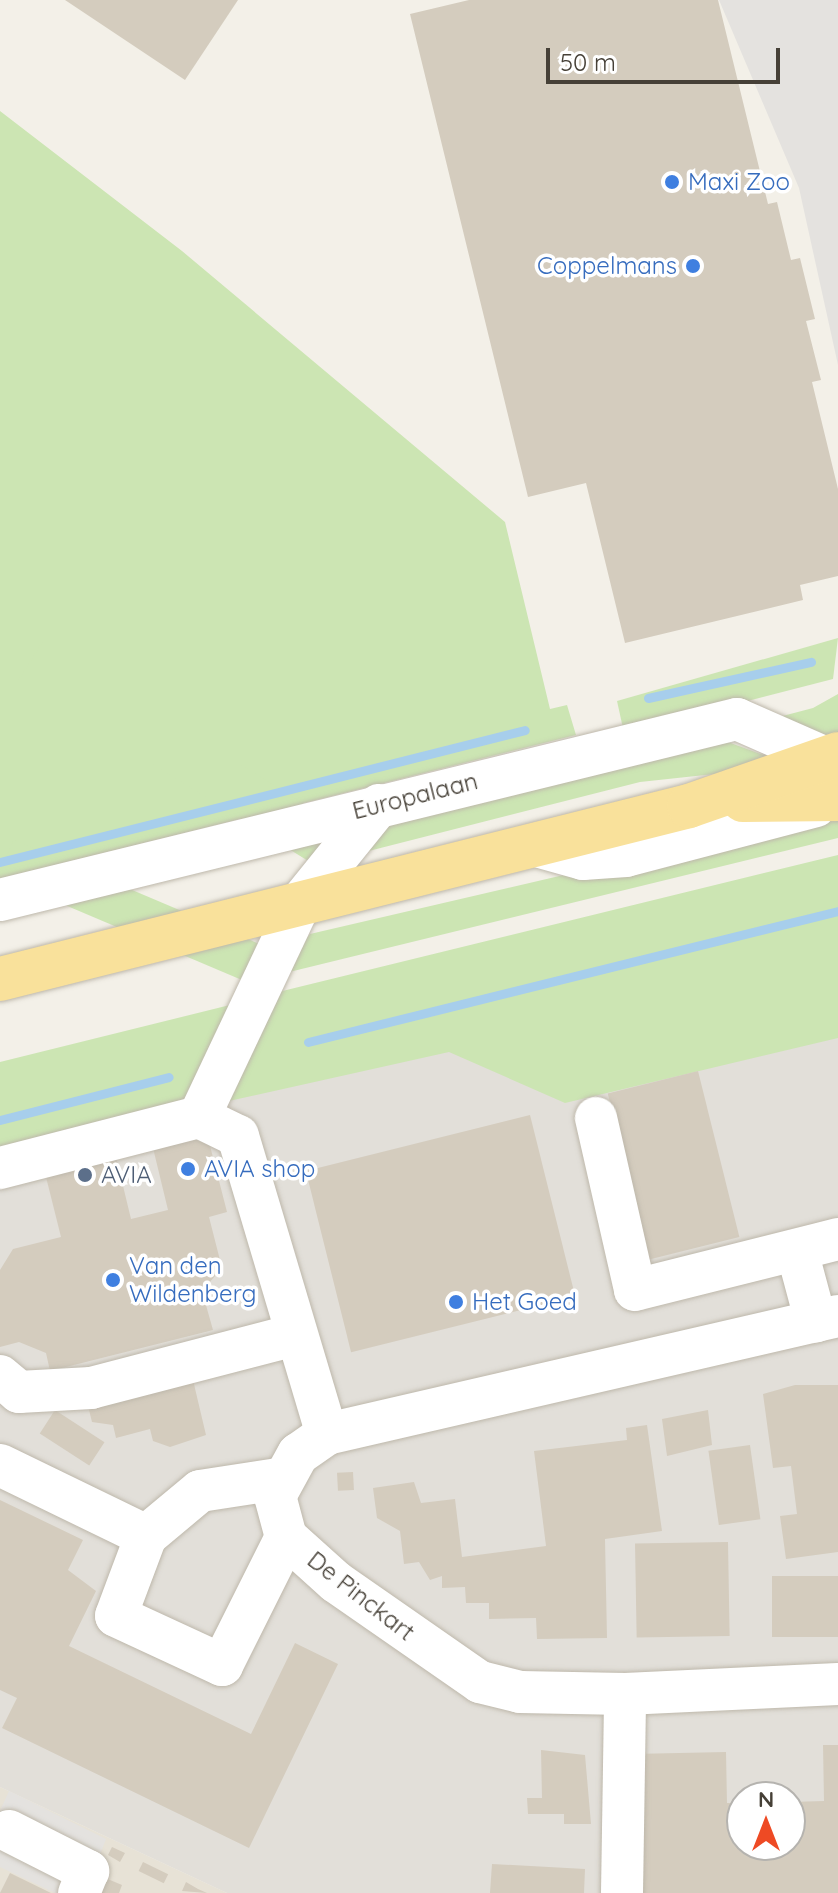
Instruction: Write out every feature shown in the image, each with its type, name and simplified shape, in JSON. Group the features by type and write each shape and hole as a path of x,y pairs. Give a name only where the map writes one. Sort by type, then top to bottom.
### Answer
{"main road":[{"name":"Europalaan","path":"0,979 689,806 832,756"},
{"name":"Europalaan","path":"689,806 838,800"}],"street":[{"name":"Europalaan","path":"0,900 737,719 832,756"},
{"name":"Europalaan","path":"533,845 583,859 626,856 838,800"},
{"path":"199,1117 300,903 379,805"},
{"path":"0,1168 199,1117 238,1136 327,1434"},
{"path":"596,1118 635,1290 838,1239"},
{"path":"286,1537 222,1665 116,1616 146,1536 200,1491 278,1479 327,1434 827,1319 797,1251"},
{"path":"0,1376 19,1392 91,1388 295,1335"},
{"path":"0,1465 146,1536"},
{"name":"De Pinckart","path":"278,1479 275,1512 286,1537 336,1582 480,1682 520,1692 625,1694 838,1684"},
{"path":"622,1893 625,1694"},
{"path":"9,1831 88,1871 79,1893"}],"shaded area":[{"path":"719,0 838,0 838,365 799,188"},
{"path":"838,959 838,1893 227,1893 0,1787 0,1128"},
{"path":"0,1787 227,1893 0,1893"},
{"path":"9,1791 106,1839 85,1893 55,1893 0,1867 0,1811"}],"green space":[{"path":"0,111 182,251 505,522 550,709 567,705 576,735 0,879"},
{"path":"838,638 833,679 624,733 617,701"},
{"path":"43,641 339,826 315,865 19,680"},
{"path":"838,694 838,743 775,718 813,708"},
{"path":"717,738 774,759 733,772 640,782 357,854 380,821"},
{"path":"838,811 838,838 277,975 310,934"},
{"path":"14,840 264,946 248,983 0,877"},
{"path":"838,855 838,1038 565,1103 449,1052 220,1103 262,996"},
{"path":"234,1004 192,1099 0,1153 0,1062"}],"building":[{"path":"65,0 238,0 185,80"},
{"path":"469,0 718,0 768,204 777,202 791,260 800,258 815,319 806,321 821,380 812,382 838,489 838,576 800,585 803,600 625,643 586,483 528,497 410,14"},
{"path":"698,1071 739,1237 649,1259 608,1093"},
{"path":"530,1115 575,1296 351,1352 306,1171"},
{"path":"110,1132 131,1219 168,1210 153,1148 207,1134 227,1212 209,1217 222,1268 202,1291 213,1330 50,1371 46,1353 19,1342 0,1347 0,1270 13,1249 61,1237 39,1149"},
{"path":"193,1380 206,1435 170,1447 153,1441 150,1429 116,1438 113,1425 92,1422 88,1406"},
{"path":"795,1385 838,1385 838,1552 786,1559 780,1516 797,1514 791,1466 773,1468 763,1394"},
{"path":"55,1410 104,1442 89,1466 40,1433"},
{"path":"708,1410 712,1445 667,1456 662,1419"},
{"path":"647,1425 662,1531 605,1539 607,1638 537,1639 536,1618 489,1619 489,1603 466,1603 465,1587 442,1588 442,1576 430,1580 419,1562 404,1564 400,1531 377,1518 373,1488 414,1482 421,1503 455,1499 462,1557 546,1546 534,1451 627,1440 626,1428"},
{"path":"750,1445 760,1519 719,1525 708,1451"},
{"path":"353,1472 354,1490 338,1491 337,1473"},
{"path":"0,1500 83,1540 68,1570 96,1591 69,1646 251,1734 295,1643 338,1664 249,1848 2,1728 17,1698 0,1690"},
{"path":"728,1542 730,1636 637,1638 635,1544"},
{"path":"772,1576 838,1576 838,1637 772,1637"},
{"path":"823,1745 838,1745 838,1893 635,1893 632,1754 726,1752 726,1861 806,1861 806,1802 824,1801"},
{"path":"541,1750 585,1755 591,1824 564,1824 564,1814 528,1814 527,1798 542,1798"},
{"path":"112,1847 125,1853 120,1862 108,1855"},
{"path":"143,1862 168,1874 164,1883 139,1871"},
{"path":"492,1864 585,1869 584,1893 490,1893"},
{"path":"10,1873 51,1893 0,1893"},
{"path":"98,1875 122,1885 119,1893 90,1893"},
{"path":"186,1882 198,1889 207,1893 182,1891"}],"waterway":[{"path":"648,698 811,662"},
{"path":"0,862 525,730"},
{"path":"308,1042 838,911"},
{"path":"0,1120 169,1077"}],"place":[{"name":"Maxi Zoo","path":"672,182"},
{"name":"Coppelmans","path":"693,266"},
{"name":"AVIA shop","path":"188,1169"},
{"name":"AVIA","path":"85,1175"},
{"name":"Van den Wildenberg","path":"113,1280"},
{"name":"Het Goed","path":"456,1302"}]}
